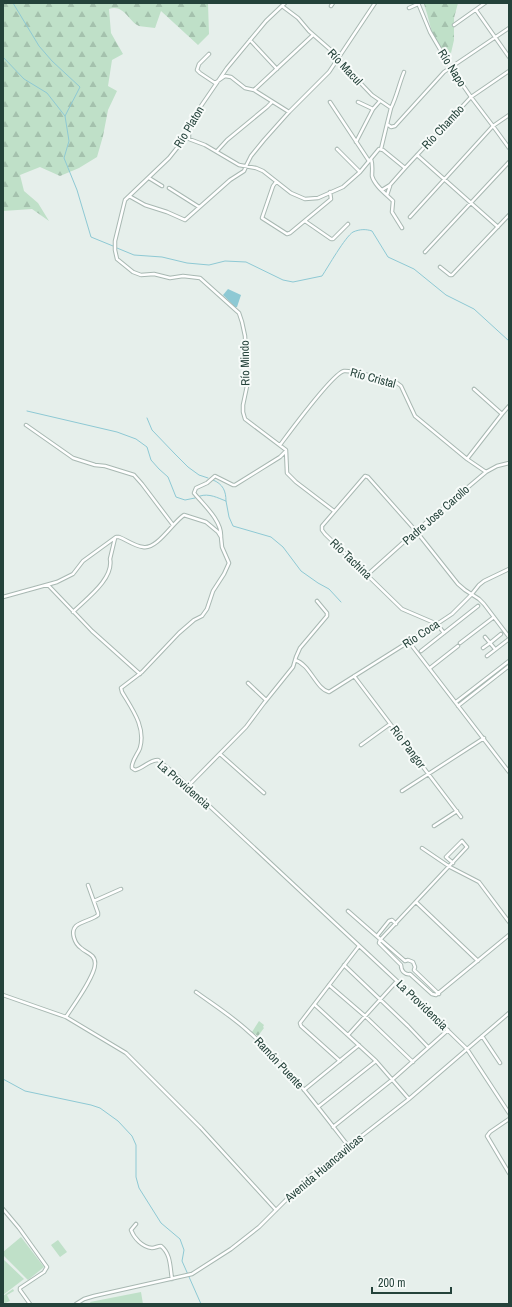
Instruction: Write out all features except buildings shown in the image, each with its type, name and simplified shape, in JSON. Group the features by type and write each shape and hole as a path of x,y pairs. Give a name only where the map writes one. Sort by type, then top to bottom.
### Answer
{"street":[{"name":"Río Platon","path":"117,259 115,241 125,200 169,158 181,143 216,83 266,21 285,3"},
{"path":"129,196 145,205 185,220 230,180 244,171 251,156 264,140 289,112 320,82 339,59 375,3"},
{"path":"410,8 418,3"},
{"name":"Río Napo","path":"418,3 430,32 451,68 470,97 509,148"},
{"path":"454,24 485,3"},
{"name":"Río Macul","path":"282,6 298,18 309,31 339,59 365,89 391,108"},
{"path":"476,10 509,57"},
{"path":"387,124 391,127 395,126 444,72 509,28"},
{"path":"254,90 313,35"},
{"path":"250,40 277,69"},
{"path":"209,54 199,64 197,70 200,73 216,83 225,76 228,76 245,88 254,90 289,112"},
{"path":"181,143 189,139 205,145 233,162 245,167 256,168 263,171 295,196 305,199 318,198 343,187 360,172 380,149 391,108 396,98 404,72"},
{"name":"Río Chambo","path":"382,190 390,185 470,97 509,72"},
{"path":"356,142 373,109 380,101"},
{"path":"217,151 227,140 267,108 272,102"},
{"path":"330,102 356,142 372,163 372,177 376,184 393,201 392,212 402,228"},
{"path":"358,102 373,109"},
{"path":"410,217 493,126 509,115"},
{"path":"189,128 189,139"},
{"path":"337,149 360,172"},
{"path":"380,149 405,168"},
{"path":"417,155 498,227"},
{"path":"426,252 509,162"},
{"path":"149,178 162,186"},
{"path":"276,182 273,186 262,218 287,234 332,199 330,192"},
{"path":"387,195 390,185"},
{"path":"169,188 199,207"},
{"path":"440,267 452,275 509,215"},
{"path":"305,221 331,239 333,239 348,224"},
{"name":"Río Mindo","path":"117,259 133,272 141,276 154,274 170,278 183,276 200,278 237,311 242,322 245,336 247,386 243,405 245,419 286,451"},
{"name":"Río Cristal","path":"280,445 317,397 339,372 348,371 399,384 415,416 467,459 486,472"},
{"path":"474,389 502,414"},
{"path":"467,459 509,406"},
{"path":"26,426 73,458 134,475 141,482 173,525"},
{"path":"286,451 286,471 296,482 334,511"},
{"path":"221,537 221,529 208,508 194,493 196,488 207,483 215,476 235,485 280,458 286,451"},
{"name":"Padre Jose Carollo","path":"367,575 416,531 486,472 497,466 509,463"},
{"name":"Río Tachina","path":"416,531 368,477 365,476 322,526 322,530 325,534 402,609 437,624"},
{"name":"La Providencia","path":"116,537 118,536 142,547 148,547 156,542 173,525 186,515 206,522 218,532 221,537 222,547 229,563 213,591 207,609 202,616 194,620 179,633 140,674 123,686 121,690 141,726 142,735 139,752 132,763 132,768 136,770 141,769 152,761 158,760 188,786 448,1030 466,1049 509,1113"},
{"path":"416,531 458,584 471,595 479,599 509,638 487,656"},
{"path":"3,597 57,582 73,574 83,561 116,537"},
{"path":"73,612 106,579 116,537"},
{"name":"Río Coca","path":"295,660 302,663 322,688 328,692 452,614 484,581 509,569"},
{"path":"53,590 57,582"},
{"path":"47,584 92,631 140,674"},
{"path":"188,786 242,733 266,700 293,668 300,648 328,615 317,601"},
{"path":"420,651 478,606"},
{"path":"460,643 494,617"},
{"path":"437,624 444,633"},
{"path":"483,648 501,634"},
{"path":"485,637 495,649"},
{"path":"409,642 509,772"},
{"path":"430,669 458,646"},
{"path":"455,702 509,660"},
{"path":"458,706 509,666"},
{"name":"Río Pangor","path":"354,676 461,817"},
{"path":"248,682 266,700"},
{"path":"361,745 390,724"},
{"path":"402,791 484,738"},
{"path":"220,754 264,793"},
{"path":"434,826 456,811"},
{"path":"380,940 450,867 468,847 462,841 446,856 446,858 453,863"},
{"path":"422,848 450,867 479,882 509,922"},
{"path":"66,1017 94,971 95,962 93,956 78,945 73,934 74,929 78,924 98,915 88,885"},
{"path":"94,901 121,889"},
{"path":"416,902 478,961"},
{"path":"348,911 405,961 408,960 413,962 414,970 438,994"},
{"path":"377,936 389,921 392,920 396,924"},
{"path":"380,940 379,943 401,965 403,972 405,974 410,974 436,996 509,935"},
{"path":"340,1061 301,1026 300,1023 359,946"},
{"path":"401,965 405,961"},
{"path":"344,965 428,1047"},
{"path":"410,974 414,970"},
{"path":"348,1035 397,981"},
{"path":"329,985 365,1016 412,1062"},
{"name":"Ramón Puente","path":"196,992 232,1018 272,1053 304,1090 349,1147"},
{"path":"3,994 66,1017 126,1053 201,1128 276,1210"},
{"path":"315,1005 376,1060 410,1099"},
{"name":"Avenida Huancavilcas","path":"76,1304 94,1296 192,1274 246,1238 259,1228 310,1177 410,1099 466,1049 509,1014"},
{"path":"333,1127 393,1079 448,1030"},
{"path":"482,1036 500,1063"},
{"path":"304,1090 359,1045"},
{"path":"318,1108 376,1060"},
{"path":"509,1119 490,1132 487,1136 509,1173"},
{"path":"3,1209 19,1228 47,1267 44,1272 20,1288 30,1304"},
{"path":"136,1224 131,1230 139,1242 151,1248 161,1246 166,1251 172,1279"}],"green space":[{"path":"3,3 208,3 209,34 198,45 161,11 155,28 139,26 122,11 114,8 109,9 111,33 123,54 112,60 108,86 117,91 108,110 97,157 79,168 60,176 40,167 20,175 24,191 38,203 49,221 32,209 3,211"},
{"path":"458,3 454,18 454,40 451,53 436,46 424,4"},
{"path":"259,1021 264,1025 264,1028 258,1036 252,1032"},
{"path":"21,1237 44,1267 28,1280 3,1255 3,1252"},
{"path":"58,1240 67,1252 60,1257 51,1245"},
{"path":"3,1259 24,1279 3,1295"},
{"path":"13,1289 14,1291 7,1295 10,1301 3,1304 3,1296"},
{"path":"141,1292 143,1304 91,1304 90,1302"}],"water":[{"path":"228,289 241,295 237,307 235,307 223,295"}],"waterway":[{"path":"13,3 39,46 52,61 80,87 65,116 69,141 64,158 77,190 91,237 113,246"},
{"path":"3,57 24,79 47,93 65,116"},
{"path":"117,248 134,255 162,257 187,263 209,265 225,261 246,262 283,280 293,282 322,276 341,246 353,232 358,230 370,230 388,257 414,269 446,295 474,309 509,341"},
{"path":"27,411 117,432 136,439 147,447 151,460 168,477 176,497 185,500 195,498"},
{"path":"147,418 152,430 188,467 199,475 208,478"},
{"path":"213,480 223,488 226,501"},
{"path":"200,496 210,495 226,501 229,517 233,526 271,537 283,547 301,571 329,589 341,602"},
{"path":"3,1079 25,1091 100,1108 118,1121 132,1136 136,1145 136,1177 139,1188 161,1223 180,1239 184,1250 182,1261 201,1304"}]}
